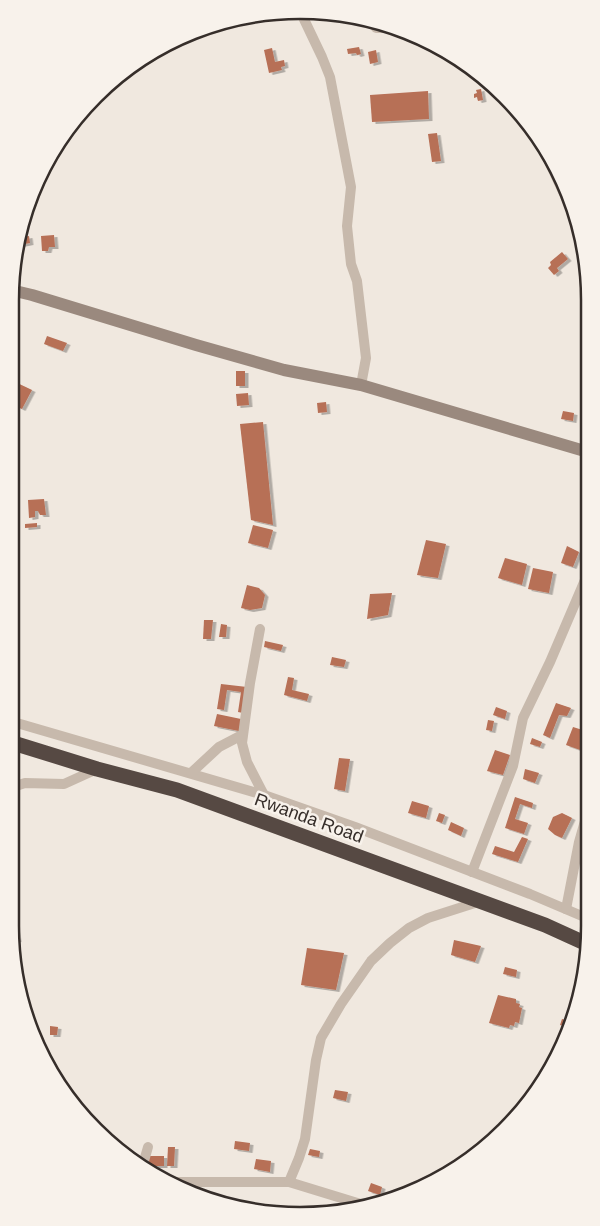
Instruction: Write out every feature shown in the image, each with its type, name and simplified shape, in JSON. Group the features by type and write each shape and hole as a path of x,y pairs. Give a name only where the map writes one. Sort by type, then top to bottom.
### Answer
{"highway":[{"name":"Rwanda Road","path":"19,745 97,769 177,790 482,901 545,925 581,941"}],"street":[{"path":"304,19 330,77 351,187 346,226 351,264 357,281 366,358 361,385"},
{"path":"19,292 191,344 284,370 361,385 581,450"},
{"path":"472,872 514,766 523,718 550,662 581,589"},
{"path":"260,629 242,734 243,750 247,762 264,795"},
{"path":"19,724 264,795 355,827 581,916"},
{"path":"191,773 219,747 242,734"},
{"path":"19,786 64,784 97,769"},
{"path":"566,909 581,835"},
{"path":"289,1182 299,1158 304,1139 316,1060 322,1038 341,1004 371,961 403,933 428,918 482,901"},
{"path":"144,1160 148,1147"},
{"path":"186,1183 289,1182 353,1202"}],"building":[{"path":"359,47 361,54 348,54 347,49"},
{"path":"272,48 275,62 284,60 285,66 281,67 282,70 269,73 264,50"},
{"path":"376,50 378,62 370,64 368,52"},
{"path":"481,89 483,100 478,101 477,97 474,98 474,94 477,93 476,90"},
{"path":"428,91 429,119 372,122 370,95"},
{"path":"437,133 441,161 432,162 428,134"},
{"path":"54,235 55,247 49,247 48,251 42,251 41,236"},
{"path":"29,236 30,243 24,244 26,237"},
{"path":"562,252 568,259 557,268 559,271 554,275 548,268 551,265 550,262"},
{"path":"47,336 67,343 63,351 44,344"},
{"path":"236,371 245,371 245,386 236,386"},
{"path":"19,384 32,390 22,409 19,408"},
{"path":"248,393 249,405 237,406 236,394"},
{"path":"326,402 327,412 318,413 317,403"},
{"path":"563,411 574,413 573,421 561,419"},
{"path":"263,422 273,525 251,520 240,424"},
{"path":"44,499 46,515 40,515 38,511 35,511 35,517 29,518 28,500"},
{"path":"37,523 37,527 25,528 25,524"},
{"path":"253,525 273,530 268,548 248,543"},
{"path":"426,540 446,544 438,578 417,575"},
{"path":"567,546 579,552 573,567 561,563"},
{"path":"505,558 527,564 522,585 498,578"},
{"path":"533,568 553,572 549,593 528,589"},
{"path":"247,585 259,588 265,595 262,608 250,610 241,608"},
{"path":"392,593 388,615 367,619 370,594"},
{"path":"204,620 213,620 211,639 203,639"},
{"path":"221,624 227,625 226,637 219,637"},
{"path":"265,641 283,645 281,651 264,647"},
{"path":"332,657 346,660 344,667 330,665"},
{"path":"288,677 294,678 292,690 309,694 307,701 284,695"},
{"path":"221,684 247,687 243,713 238,712 241,692 227,690 224,710 217,709"},
{"path":"556,703 571,708 567,716 559,715 550,738 543,735"},
{"path":"496,707 507,711 505,719 493,715"},
{"path":"217,714 241,719 239,731 214,726"},
{"path":"488,720 494,721 492,731 486,730"},
{"path":"573,727 581,730 581,750 566,745"},
{"path":"532,738 542,742 540,747 530,744"},
{"path":"495,750 510,755 503,775 487,771"},
{"path":"339,758 350,759 345,791 334,789"},
{"path":"525,769 539,773 535,783 523,779"},
{"path":"515,797 533,803 532,808 520,804 515,819 528,823 524,834 505,828"},
{"path":"412,801 429,806 426,818 408,813"},
{"path":"439,813 445,815 442,823 436,821"},
{"path":"562,813 572,818 562,838 548,829 553,817"},
{"path":"451,822 464,828 461,836 448,830"},
{"path":"522,837 528,839 518,862 492,854 495,846 514,852"},
{"path":"454,940 481,946 475,962 451,955"},
{"path":"307,948 344,953 336,990 301,985"},
{"path":"505,967 517,970 516,977 503,974"},
{"path":"498,995 516,999 516,1003 520,1004 519,1007 522,1008 519,1023 515,1022 514,1026 510,1025 509,1028 489,1023"},
{"path":"562,1019 565,1020 563,1026 560,1025"},
{"path":"50,1026 58,1027 57,1035 50,1035"},
{"path":"335,1090 348,1092 346,1101 333,1098"},
{"path":"235,1141 250,1143 249,1151 234,1149"},
{"path":"168,1147 175,1147 174,1166 167,1166"},
{"path":"310,1149 320,1151 319,1157 308,1155"},
{"path":"149,1156 164,1156 164,1166 153,1166 149,1163"},
{"path":"256,1159 271,1161 270,1172 254,1169"},
{"path":"371,1183 382,1187 380,1195 368,1191"}]}
